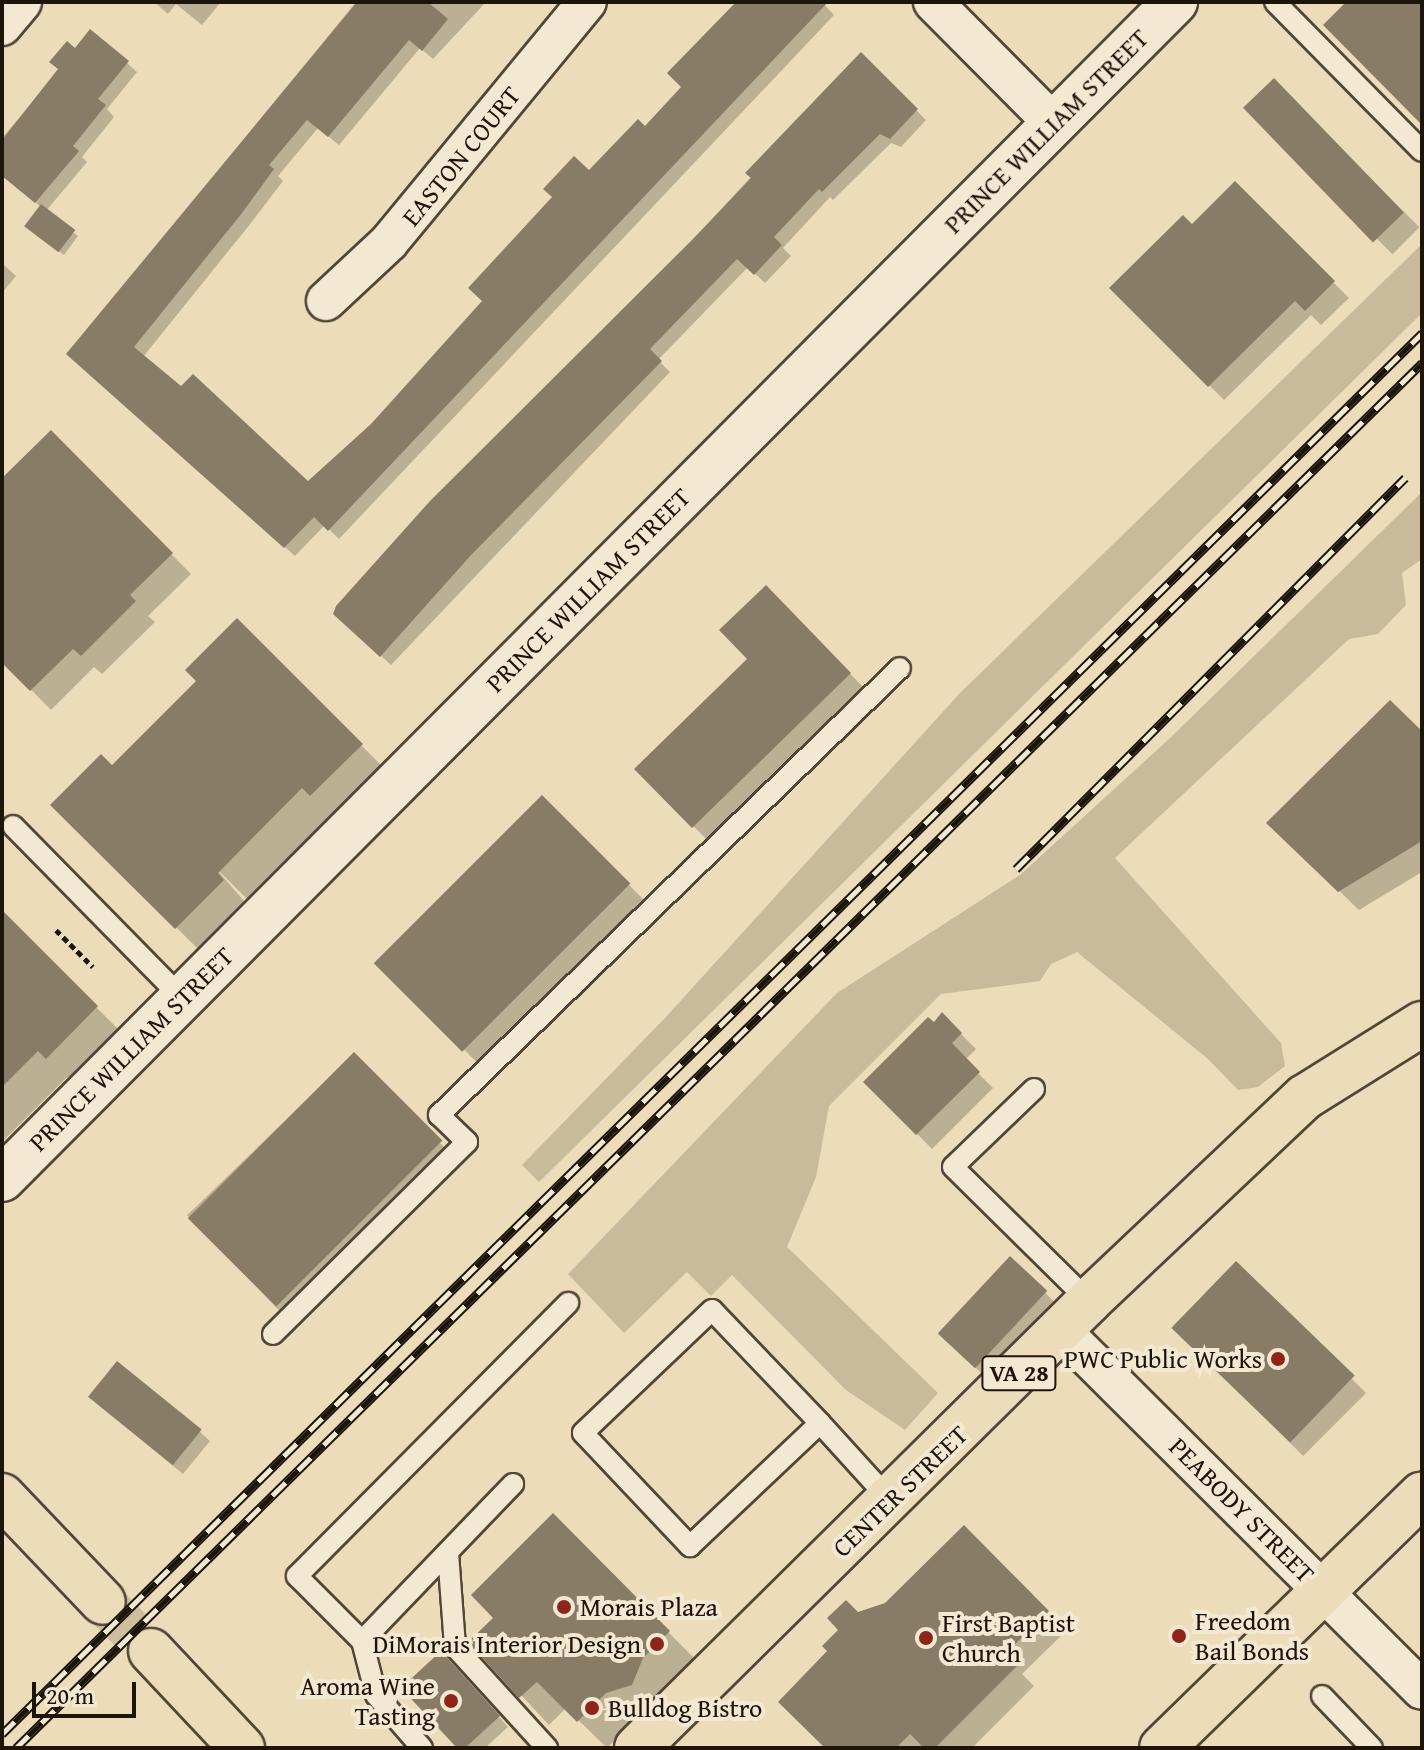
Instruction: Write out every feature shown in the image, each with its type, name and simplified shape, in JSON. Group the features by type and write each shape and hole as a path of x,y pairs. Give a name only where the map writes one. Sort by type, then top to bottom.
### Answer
{"main road":[{"name":"CENTER STREET","path":"637,1748 1076,1316 1305,1097 1422,1024"},
{"path":"1162,1748 1422,1494"},
{"path":"2,1496 103,1602"},
{"path":"151,1651 242,1748"}],"street":[{"path":"2,26 22,2"},
{"name":"EASTON COURT","path":"326,301 389,242 587,2"},
{"path":"933,2 1053,123"},
{"name":"PRINCE WILLIAM STREET","path":"2,1179 1175,2"},
{"name":"PEABODY STREET","path":"1076,1316 1323,1590 1422,1690"}],"lane":[{"path":"1275,2 1422,151"},
{"path":"273,1334 467,1142 439,1115 900,668"},
{"path":"13,826 182,998"},
{"path":"1034,1089 953,1167 1076,1316"},
{"path":"422,1748 376,1695 362,1641 297,1576 568,1303"},
{"path":"820,1423 690,1546 583,1433 712,1310 820,1423 891,1501"},
{"path":"362,1641 513,1484"},
{"path":"448,1553 450,1631 455,1647 547,1748"},
{"path":"1322,1696 1372,1748"}],"path":[{"path":"56,930 93,967"}],"shaded area":[{"path":"1422,244 1422,313 539,1182 522,1165 665,1018 960,693"},
{"path":"1422,492 1422,559 1402,573 1406,605 1378,634 1349,639 1115,858 1281,1043 1285,1066 1258,1087 1238,1090 1208,1059 1077,952 1051,964 1040,981 941,994 829,1106 816,1177 787,1247 938,1393 905,1430 846,1390 732,1275 711,1296 687,1272 624,1333 568,1274 837,993 1020,875 1169,739"}],"building":[{"path":"357,2 428,2 448,19 422,51 409,40 328,137 307,120 269,165 274,169 242,213 134,347 181,386 193,374 308,481 371,424 482,301 468,288 552,197 543,189 574,156 589,170 638,119 645,126 681,87 667,73 736,2 828,2 328,531 314,517 284,548 66,354"},
{"path":"1346,2 1422,2 1422,125 1323,25"},
{"path":"90,29 129,61 98,99 106,105 73,146 79,151 35,203 2,176 2,140 58,69 49,62 67,41 75,48"},
{"path":"861,52 918,109 890,139 880,134 822,192 819,189 774,237 782,245 754,275 737,259 650,349 662,361 472,554 380,657 333,614 336,606 430,501 751,178 745,173"},
{"path":"1274,78 1404,213 1373,242 1243,108"},
{"path":"1235,181 1335,281 1305,311 1295,301 1208,387 1109,288 1183,215 1192,224"},
{"path":"41,204 75,230 58,252 24,226"},
{"path":"51,430 173,553 130,595 136,601 81,656 73,649 30,691 2,663 2,478"},
{"path":"766,585 851,673 692,828 634,769 747,659 719,630"},
{"path":"237,618 363,744 310,796 302,788 218,873 224,880 175,929 50,805 101,754 112,765 196,681 185,670"},
{"path":"1390,700 1422,731 1422,841 1338,892 1266,823"},
{"path":"542,795 630,883 462,1052 374,963"},
{"path":"2,910 98,1006 46,1059 38,1051 2,1087"},
{"path":"942,1012 962,1033 952,1043 980,1072 916,1135 863,1082 928,1017 934,1022"},
{"path":"354,1052 442,1140 276,1307 188,1218"},
{"path":"1010,1256 1047,1291 975,1368 938,1334"},
{"path":"1236,1261 1355,1376 1290,1443 1171,1328"},
{"path":"117,1361 202,1430 173,1465 88,1397"},
{"name":"Morais Plaza","path":"553,1513 670,1631 643,1658 632,1685 606,1693 577,1722 537,1682 519,1698 468,1642 493,1618 471,1595"},
{"name":"First Baptist Church","path":"964,1525 1049,1611 1005,1654 1017,1666 935,1748 924,1748 910,1734 896,1748 825,1748 778,1702 827,1651 822,1646 838,1630 827,1618 846,1600 858,1612 885,1603"},
{"name":"Aroma Wine Tasting","path":"441,1651 500,1716 465,1748 457,1748 401,1688"}],"tunnel":[{"path":"103,1602 151,1651"}],"railway":[{"path":"2,1734 1422,333"},
{"path":"16,1748 1422,363"},
{"path":"1016,869 1405,478"}],"place":[{"name":"PWC Public Works","path":"1278,1359"},
{"name":"Morais Plaza","path":"564,1607"},
{"name":"Freedom Bail Bonds","path":"1179,1636"},
{"name":"First Baptist Church","path":"926,1638"},
{"name":"DiMorais Interior Design","path":"657,1644"},
{"name":"Aroma Wine Tasting","path":"451,1701"},
{"name":"Bulldog Bistro","path":"592,1708"}]}
